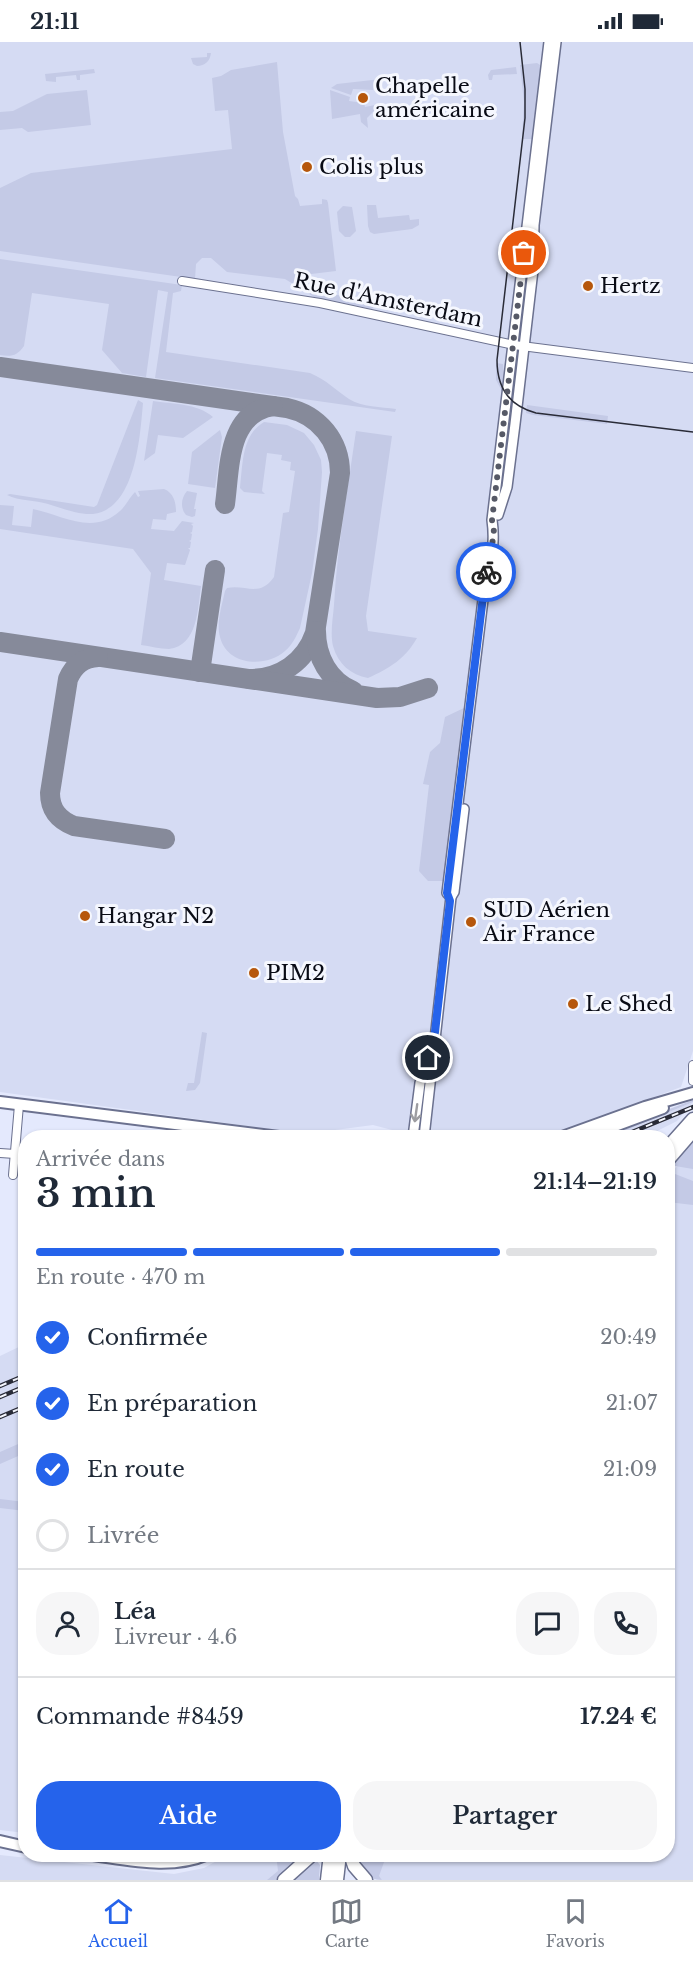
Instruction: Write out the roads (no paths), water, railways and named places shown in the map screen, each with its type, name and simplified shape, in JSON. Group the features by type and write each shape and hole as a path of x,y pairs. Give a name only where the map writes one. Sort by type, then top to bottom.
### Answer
{"highway":[{"path":"675,1140 690,1126"},
{"path":"675,1149 690,1126"},
{"path":"284,1880 304,1862"},
{"path":"327,1880 329,1862"},
{"path":"337,1880 339,1862"},
{"path":"353,1862 366,1880"}],"main road":[{"path":"581,1130 645,1107 693,1093"},
{"path":"604,1130 663,1108 693,1093"},
{"path":"0,1102 216,1130"},
{"path":"0,1844 18,1846"},
{"path":"147,1862 162,1864 177,1862"}],"street":[{"path":"494,529 492,520 549,42"},
{"path":"414,1130 435,1032 450,897 454,892 490,591 492,568 490,563 494,529 507,487 533,270 533,231 556,42"},
{"name":"Rue d'Amsterdam","path":"183,281 320,303 514,345 693,368"},
{"path":"506,412 516,414"},
{"path":"693,1065 693,1081"},
{"path":"424,1130 427,1075"},
{"path":"14,1175 19,1105"},
{"path":"0,1153 15,1154"}],"tram line":[{"path":"520,42 525,89 525,118 497,360 502,387 519,406 536,413 693,432"}],"railway":[{"path":"637,1130 693,1107"},
{"path":"0,1386 18,1378"},
{"path":"0,1397 18,1389"},
{"path":"0,1417 18,1409"}],"place":[{"name":"Chapelle américaine","path":"363,98"},
{"name":"Colis plus","path":"307,167"},
{"name":"Hertz","path":"588,286"},
{"name":"Hangar N2","path":"85,916"},
{"name":"SUD Aérien Air France","path":"471,922"},
{"name":"PIM2","path":"254,973"},
{"name":"Le Shed","path":"573,1004"}]}
